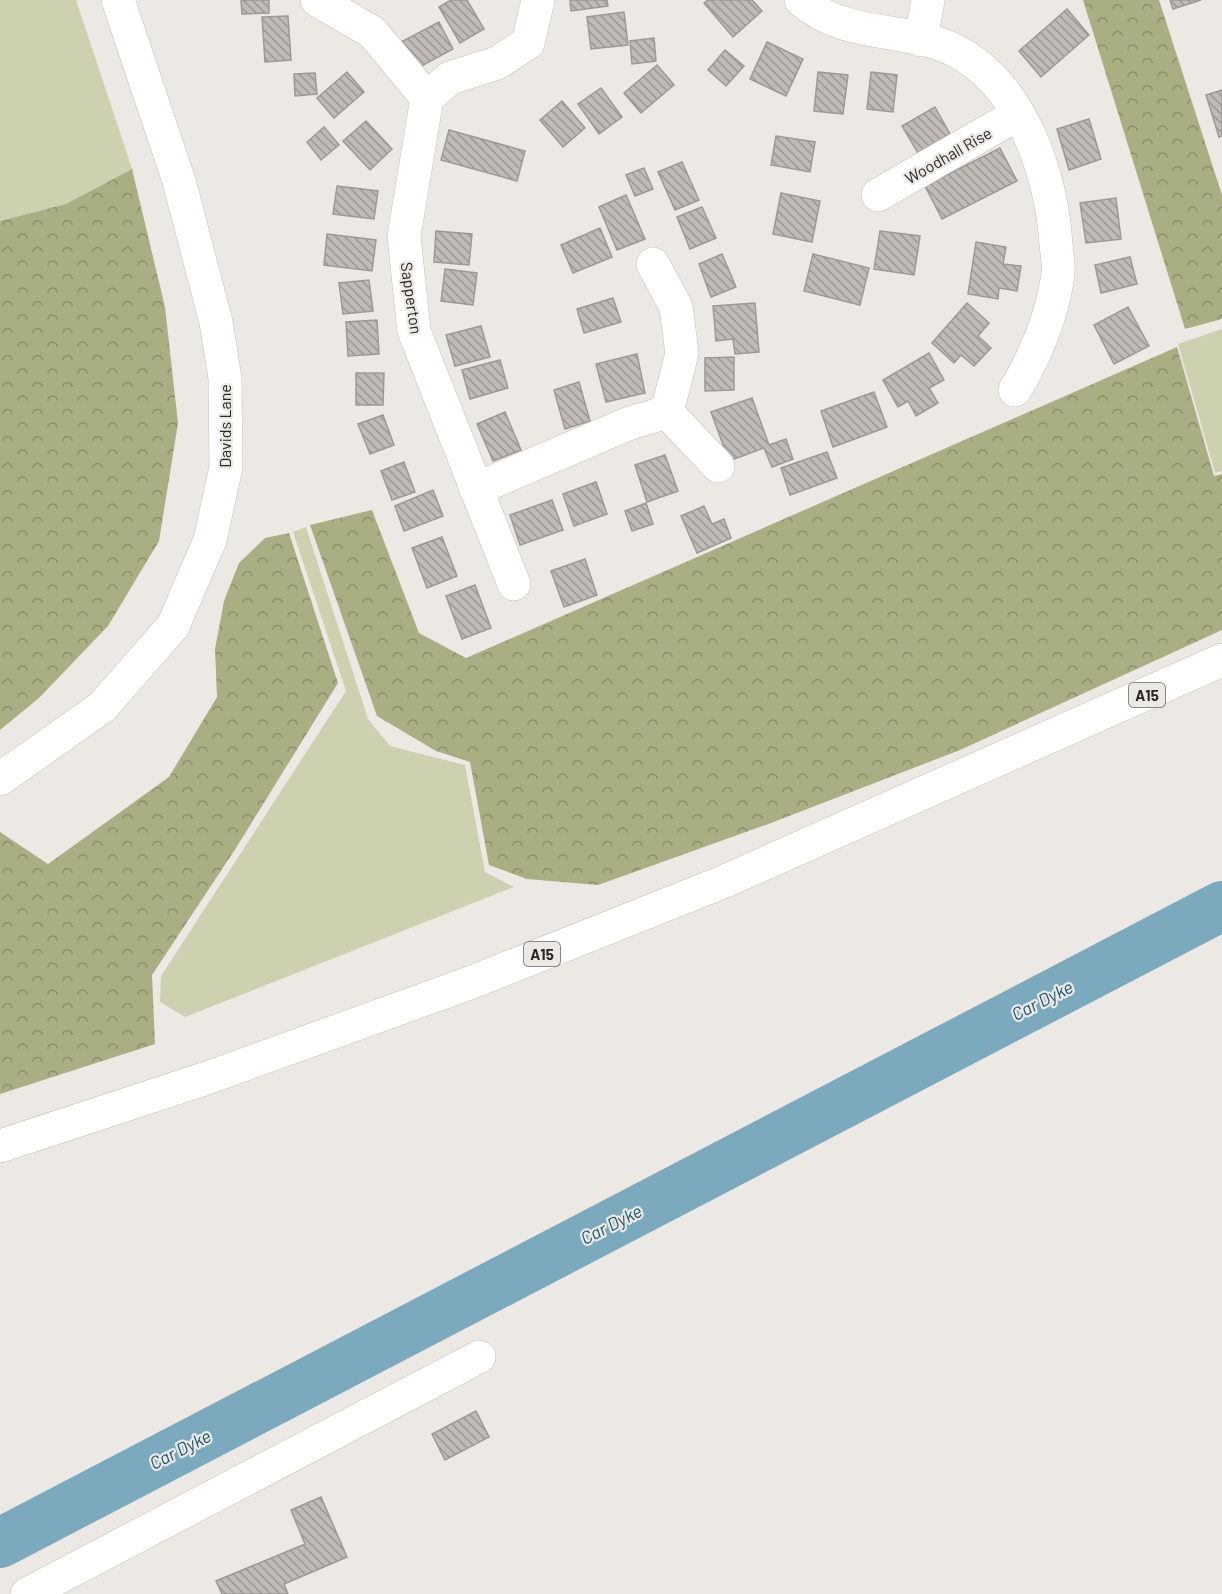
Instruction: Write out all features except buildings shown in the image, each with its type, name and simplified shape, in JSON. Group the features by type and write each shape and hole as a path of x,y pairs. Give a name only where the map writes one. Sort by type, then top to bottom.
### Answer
{"main road":[{"name":"Davids Lane","path":"0,778 102,707 173,626 210,540 226,467 225,378 216,322 179,180 118,0"},
{"path":"317,0 372,32 427,98 450,78 497,63 528,43 538,0"},
{"path":"801,0 831,20 858,29 921,40 954,50 979,66 1001,89 1018,114 1041,163 1054,222 1058,274 1046,324 1031,363 1016,390"},
{"path":"921,40 928,0"},
{"name":"Sapperton","path":"427,98 405,236 414,331 514,584"},
{"name":"Woodhall Rise","path":"878,195 1018,114"},
{"path":"653,264 676,307 682,353 668,412"},
{"path":"476,489 630,423 668,412"},
{"path":"668,412 718,466"},
{"name":"A15","path":"0,1146 207,1078 467,984 744,873 1222,660"},
{"path":"27,1594 479,1357"}],"green space":[{"path":"0,0 76,0 132,169 66,204 0,221"},
{"path":"1083,0 1159,0 1222,195 1222,319 1185,329"},
{"path":"132,169 165,307 178,423 159,541 108,626 39,698 0,730 0,221 66,204"},
{"path":"1222,329 1222,471 1215,473 1178,344"},
{"path":"1177,347 1214,476 1222,474 1222,630 960,750 771,823 598,885 527,879 489,865 470,762 436,751 377,716 310,525 372,510 419,633 466,658"},
{"path":"306,527 368,719 390,746 465,765 485,872 514,887 185,1017 160,1002 161,976 346,691 293,532"},
{"path":"289,533 338,683 236,848 152,975 155,1044 0,1094 0,832 48,864 169,777 217,697 215,649 224,601 239,563 265,538"}],"waterway":[{"name":"Car Dyke","path":"0,1543 1222,906"}]}
